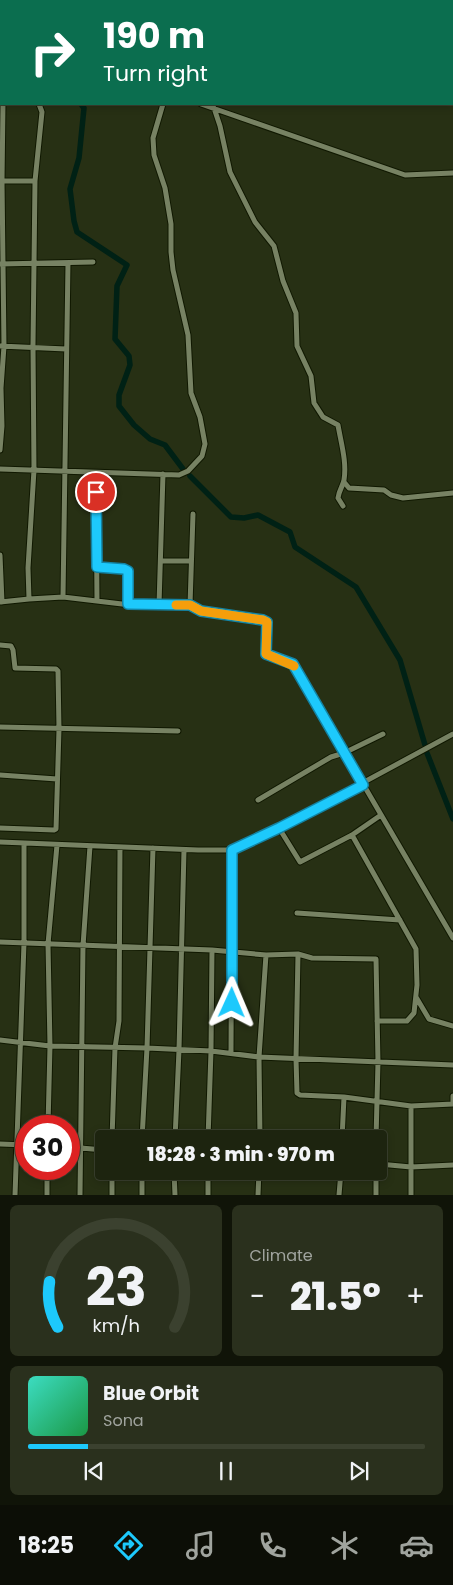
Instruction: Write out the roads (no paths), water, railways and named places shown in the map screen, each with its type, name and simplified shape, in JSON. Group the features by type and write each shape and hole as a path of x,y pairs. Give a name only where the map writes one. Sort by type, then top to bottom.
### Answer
{"street":[{"path":"0,450 3,321 2,105"},
{"path":"29,599 28,568 34,470 35,181 42,112 39,105"},
{"path":"0,469 179,475 188,472 202,456 205,444 200,417 191,393 188,335 173,270 171,224 165,188 154,155 153,138 163,105"},
{"path":"204,105 405,175 453,172"},
{"path":"214,108 230,172 255,222 274,246 296,313 297,346 311,376 314,402 323,417 338,425 344,459 344,482 339,490 338,498 343,506"},
{"path":"1,181 35,181"},
{"path":"2,264 34,265 93,262"},
{"path":"63,597 68,263"},
{"path":"2,346 66,349"},
{"path":"96,472 97,601"},
{"path":"160,605 163,474"},
{"path":"344,482 349,488 384,490 391,495 403,498 453,493"},
{"path":"190,605 193,514"},
{"path":"0,556 1,602 63,597 128,604 190,605 201,611 267,622 266,654 293,664 453,938"},
{"path":"161,561 191,561"},
{"path":"97,567 128,571 128,604"},
{"path":"0,645 11,646 15,668 56,669 58,671 59,729 56,829 0,828"},
{"path":"0,727 178,731"},
{"path":"258,800 331,757 344,753 383,734"},
{"path":"0,842 184,850 232,850 363,785 453,734"},
{"path":"0,775 57,779"},
{"path":"279,828 300,862 352,835 381,815"},
{"path":"352,835 416,949 418,985 414,1013 407,1021 377,1021"},
{"path":"17,1115 24,943 24,843"},
{"path":"48,1115 50,1046 48,944 57,845"},
{"path":"90,846 83,946 80,1148 95,1149"},
{"path":"112,1130 115,1048 119,1021 120,847"},
{"path":"142,1130 154,848"},
{"path":"175,1130 184,850"},
{"path":"231,1053 233,952 232,850"},
{"path":"297,913 400,920"},
{"path":"0,942 212,950 266,955 298,954 312,958 376,959 378,1062 376,1130"},
{"path":"208,1130 212,950"},
{"path":"298,954 297,1093 300,1095 344,1097 411,1106 453,1104 453,1096"},
{"path":"260,1130 259,1057 266,955"},
{"path":"416,996 429,1019 453,1026"},
{"path":"0,1040 50,1046 211,1051 259,1057 453,1065"},
{"path":"342,1130 344,1097"},
{"path":"411,1106 411,1195"},
{"path":"0,1144 15,1145"},
{"path":"387,1165 411,1167 453,1165"},
{"path":"15,1180 15,1195"},
{"path":"47,1180 47,1195"},
{"path":"80,1180 80,1195"},
{"path":"112,1180 112,1195"},
{"path":"142,1180 142,1195"},
{"path":"174,1180 175,1195"},
{"path":"208,1180 208,1195"},
{"path":"258,1195 259,1180"},
{"path":"339,1195 340,1180"},
{"path":"376,1180 376,1195"}],"waterway":[{"path":"82,105 84,108 79,158 70,189 77,232 127,265 117,286 115,339 129,356 130,365 119,395 119,406 134,425 150,439 165,445 183,469"},
{"path":"190,476 231,517 244,518 258,515 290,532 295,547 356,587 400,660 425,745"},
{"path":"427,753 453,819"}]}
